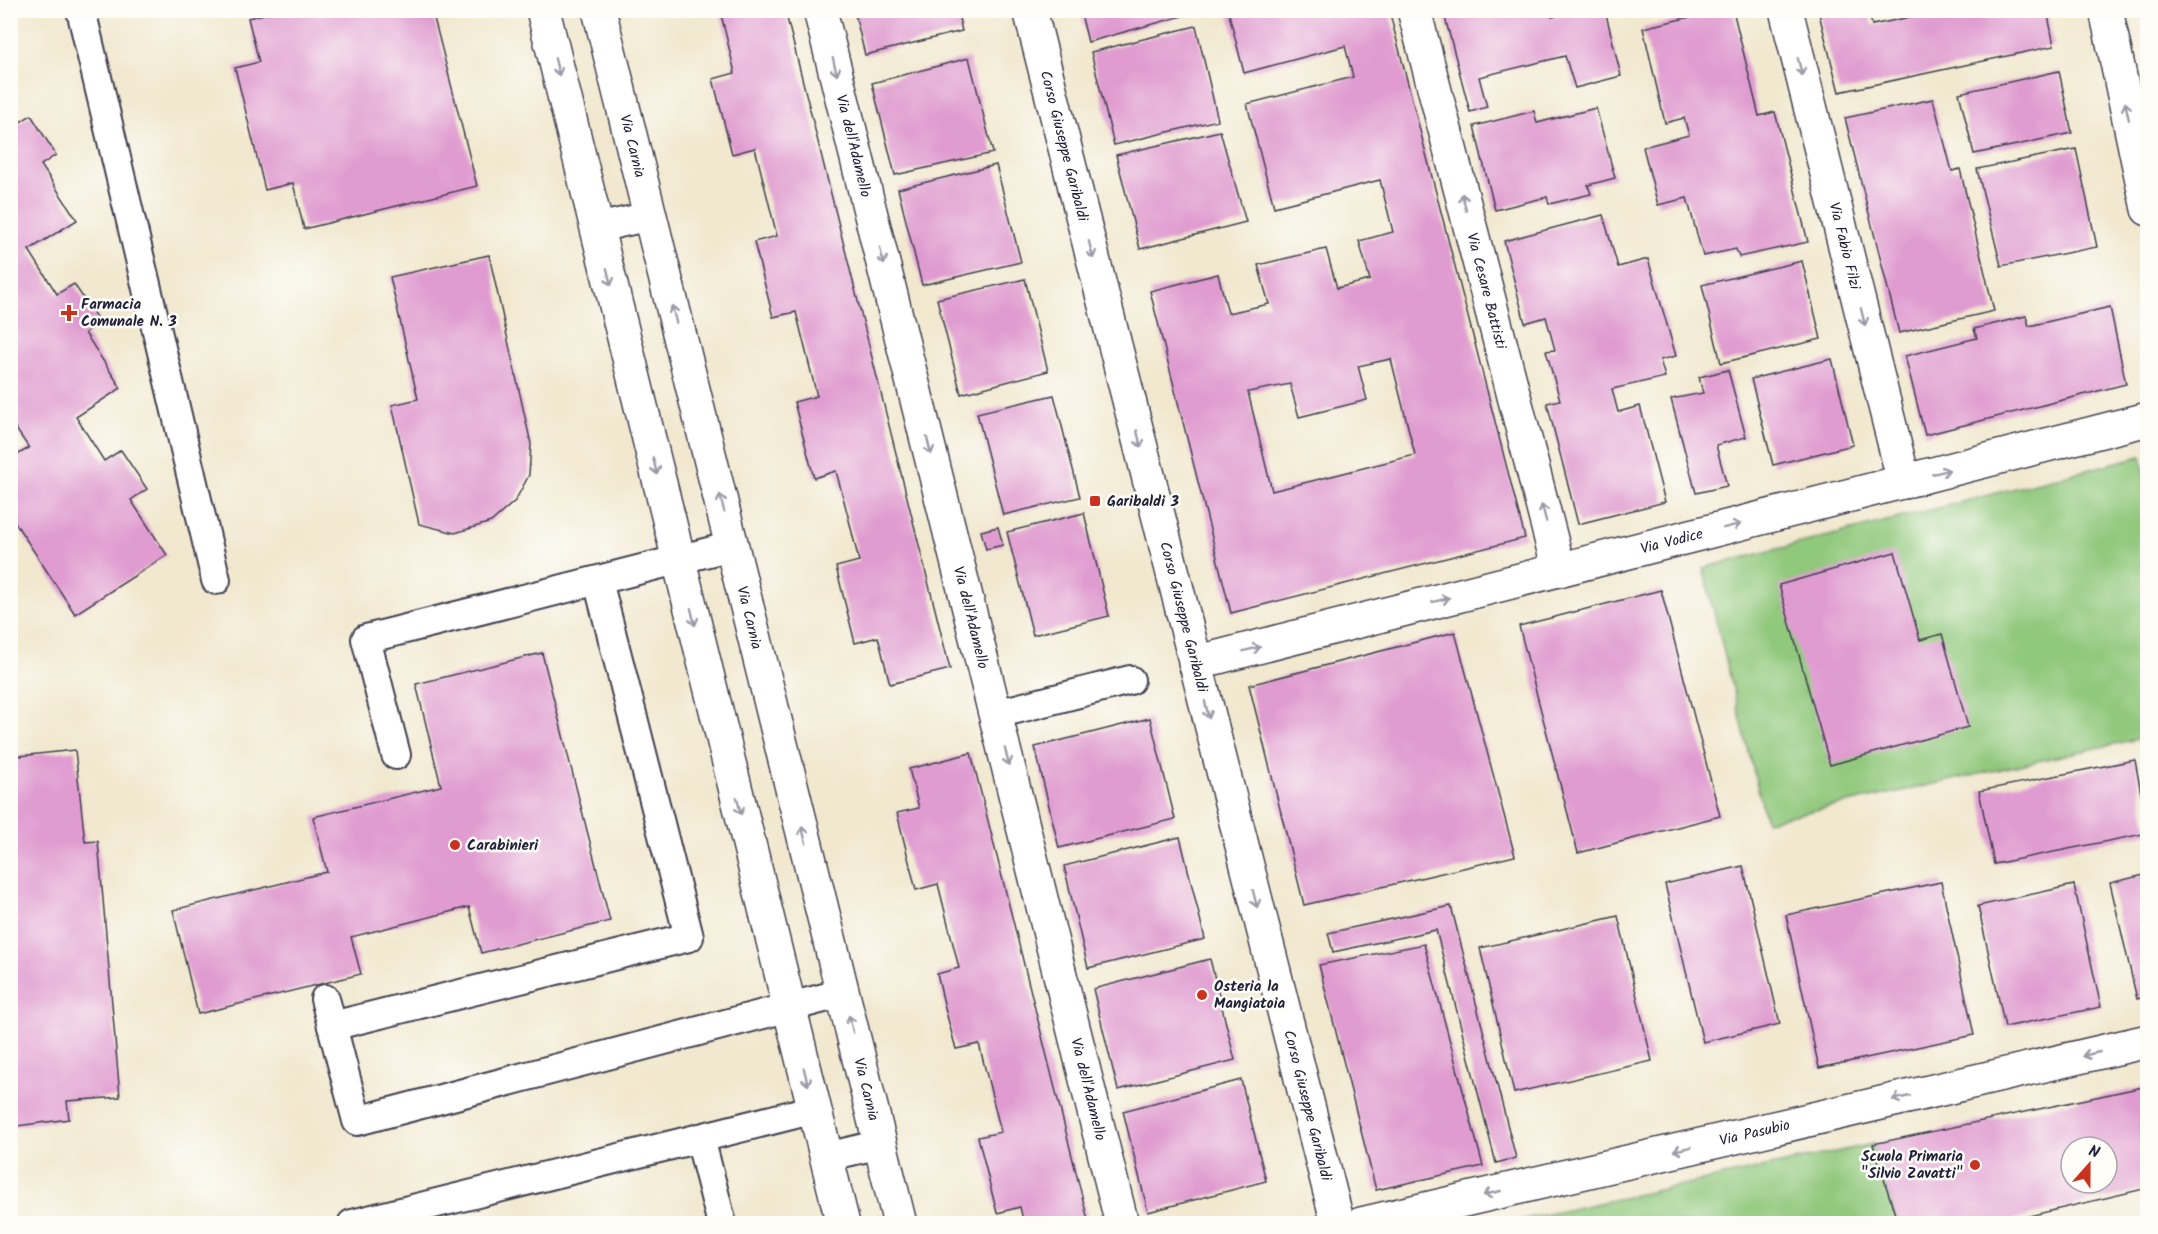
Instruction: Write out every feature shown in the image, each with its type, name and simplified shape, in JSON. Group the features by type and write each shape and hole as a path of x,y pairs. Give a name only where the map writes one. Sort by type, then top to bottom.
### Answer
{"street":[{"path":"543,10 843,1224"},
{"name":"Via Carnia","path":"599,10 900,1224"},
{"name":"Via dell'Adamello","path":"820,10 1122,1224"},
{"name":"Corso Giuseppe Garibaldi","path":"1030,10 1338,1224"},
{"name":"Via Cesare Battisti","path":"1414,10 1559,570"},
{"name":"Via Fabio Filzi","path":"1786,10 1904,482"},
{"path":"2106,10 2148,209"},
{"name":"Via Vodice","path":"1195,663 2148,419"},
{"name":"Via Pasubio","path":"1361,1224 2148,1041"}],"lane":[{"path":"81,10 216,580"},
{"path":"597,228 650,216"},
{"path":"396,755 366,639 732,546"},
{"path":"332,1026 689,937 598,581"},
{"path":"996,714 1130,680"},
{"path":"325,999 357,1121 843,993"},
{"path":"352,1224 814,1109"},
{"path":"700,1138 722,1224"},
{"path":"826,1157 881,1144"}],"green space":[{"path":"2141,456 2148,486 2147,737 1766,821 1703,568"},
{"path":"1873,1144 1898,1223 1501,1224"}],"building":[{"path":"280,10 432,10 477,186 304,229 293,183 265,190 235,68 259,62 248,18"},
{"path":"720,10 785,10 950,669 890,684 878,637 855,643 836,567 859,561 848,516 836,471 814,478 794,402 817,396 796,312 773,317 754,242 777,236 755,148 732,154 713,79 735,73"},
{"path":"854,10 957,10 962,31 865,55"},
{"path":"1080,10 1185,10 1186,15 1088,42"},
{"path":"1228,10 1389,10 1525,538 1231,613 1150,291 1218,274 1228,313 1269,304 1258,265 1326,249 1337,288 1370,280 1359,241 1393,232 1380,180 1274,207 1247,104 1353,77 1345,46 1244,73","holes":["1391,359 1415,455 1272,491 1248,392 1290,384 1299,417 1367,400 1358,366"]},
{"path":"1443,10 1550,10 1552,17 1579,10 1605,10 1621,76 1575,88 1565,56 1479,77 1487,107 1470,112"},
{"path":"1720,10 1733,10 1759,116 1775,112 1808,242 1739,257 1736,249 1703,256 1687,198 1658,205 1643,147 1689,135 1684,118 1665,123 1643,28"},
{"path":"1818,10 1868,10 1872,25 1943,10 2047,10 2054,46 1839,92"},
{"path":"1196,26 1218,120 1114,145 1091,52"},
{"path":"969,58 993,153 895,175 872,83"},
{"path":"2059,71 2072,133 1974,154 1959,93"},
{"path":"1933,99 1952,171 1960,169 1994,311 1899,333 1845,118"},
{"path":"1596,108 1615,178 1588,185 1591,194 1549,204 1547,197 1495,210 1474,126 1534,111 1537,123"},
{"path":"31,115 56,155 41,165 77,220 29,250 57,294 74,284 100,323 85,333 121,388 76,417 104,461 121,450 147,489 131,500 167,555 75,614 10,515 10,459 29,448 10,420 10,121 14,126"},
{"path":"1220,131 1246,222 1140,249 1116,155"},
{"path":"2076,149 2097,247 2001,266 1977,169"},
{"path":"996,165 1021,262 922,285 898,189"},
{"path":"1603,215 1618,267 1648,259 1676,356 1660,360 1665,377 1612,389 1618,412 1640,406 1665,502 1578,524 1547,403 1560,400 1546,351 1555,350 1546,317 1525,323 1504,241"},
{"path":"489,255 531,444 529,475 515,501 491,522 455,533 419,524 392,405 418,399 390,277"},
{"path":"1802,261 1821,339 1721,363 1702,285"},
{"path":"1025,279 1048,371 961,394 937,299"},
{"path":"2110,307 2126,384 1925,435 1905,356 1977,338 1974,329 2026,316 2029,326"},
{"path":"1832,359 1853,445 1773,465 1751,379"},
{"path":"1728,370 1746,437 1716,445 1727,486 1696,493 1671,399 1703,393 1699,377"},
{"path":"1054,395 1080,497 1003,515 977,413"},
{"path":"1084,513 1109,616 1033,635 1007,532"},
{"path":"998,527 1003,545 986,549 981,531"},
{"path":"1895,552 1920,640 1942,634 1968,727 1830,765 1779,585"},
{"path":"1661,590 1720,816 1578,853 1519,626"},
{"path":"1455,632 1515,856 1304,905 1249,685"},
{"name":"Carabinieri","path":"542,653 610,921 481,953 469,907 351,937 361,974 198,1014 173,910 327,872 313,817 441,786 416,684"},
{"path":"1150,718 1175,819 1059,848 1035,747"},
{"path":"75,750 85,842 98,841 120,1097 67,1101 69,1119 10,1127 10,757"},
{"path":"971,753 1089,1224 1024,1224 1020,1207 997,1213 978,1137 1001,1132 979,1044 956,1049 946,1012 937,974 959,968 938,884 916,890 897,813 919,808 909,769"},
{"path":"2135,760 2148,833 1994,864 1979,791"},
{"path":"1180,837 1205,939 1088,968 1064,866"},
{"path":"1743,866 1780,1024 1703,1042 1665,884"},
{"path":"2148,874 2148,996 2137,999 2110,883"},
{"path":"1941,882 1974,1035 1819,1068 1786,915"},
{"path":"2074,885 2101,1007 2005,1027 1978,906"},
{"path":"1451,906 1516,1158 1496,1163 1436,930 1333,952 1328,933"},
{"path":"1618,916 1652,1061 1514,1093 1480,948"},
{"path":"1424,944 1483,1166 1376,1190 1319,965"},
{"path":"1210,959 1235,1060 1118,1090 1093,989"},
{"path":"1241,1080 1266,1181 1148,1212 1123,1111"},
{"name":"Scuola Primaria \"Silvio Zavatti\"","path":"2148,1086 2148,1188 2119,1195 2119,1135 2059,1135 2059,1195 2118,1195 1995,1224 1898,1224 1873,1144"}],"place":[{"name":"Farmacia Comunale N. 3","path":"69,313"},
{"name":"Garibaldi 3","path":"1095,501"},
{"name":"Carabinieri","path":"455,845"},
{"name":"Osteria la Mangiatoia","path":"1202,995"},
{"name":"Scuola Primaria \"Silvio Zavatti\"","path":"1975,1165"}]}
